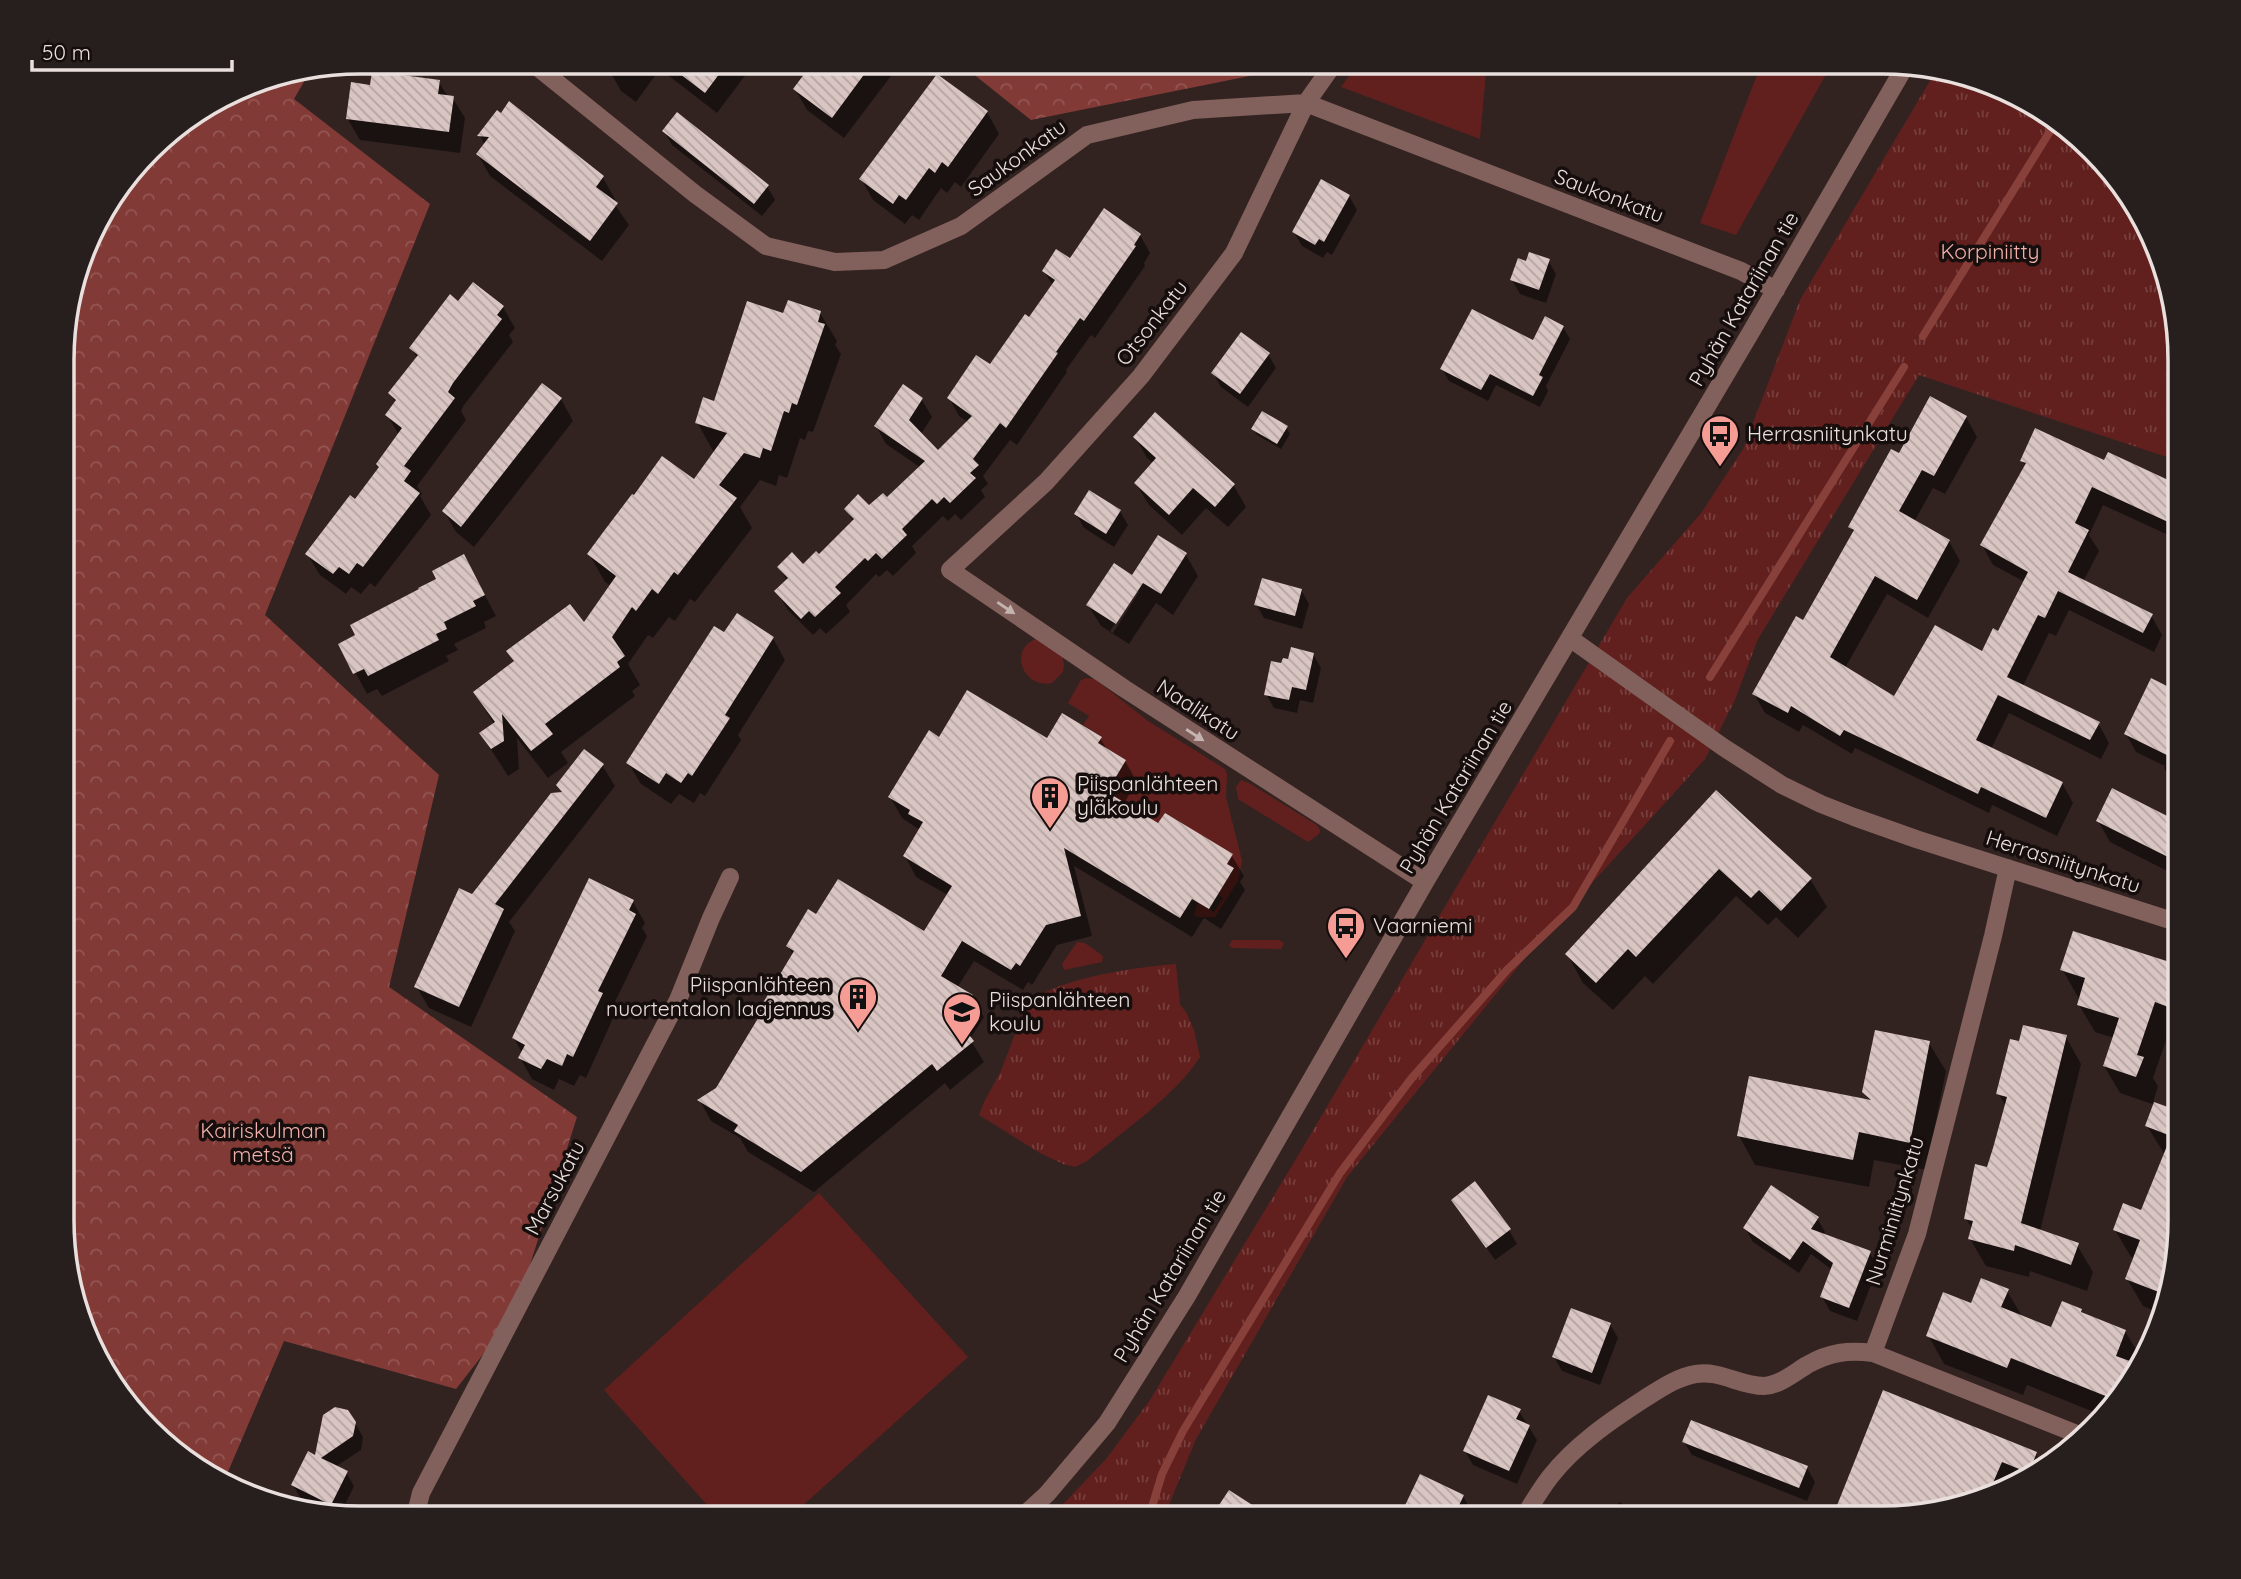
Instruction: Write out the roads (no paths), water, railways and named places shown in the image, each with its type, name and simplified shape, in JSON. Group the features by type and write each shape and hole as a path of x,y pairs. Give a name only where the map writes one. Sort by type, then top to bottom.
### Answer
{"street":[{"name":"Saukonkatu","path":"546,74 695,194 766,247 835,262 884,260 961,226 1087,135 1193,110 1306,103 1741,271 1776,290"},
{"name":"Otsonkatu","path":"950,570 1046,482 1141,376 1234,253 1306,103 1327,74"},
{"name":"Pyhän Katariinan tie","path":"1034,1506 1107,1423 1187,1296 1425,883 1571,639 1901,74"},
{"name":"Naalikatu","path":"950,570 1125,690 1425,883"},
{"name":"Herrasniitynkatu","path":"1571,639 1723,747 1782,785 1854,817 2168,919"},
{"name":"Nurminiitynkatu","path":"1873,1353 1917,1234 2008,868"},
{"name":"Marsukatu","path":"418,1506 421,1493 678,1000 730,877"},
{"path":"1531,1506 1551,1476 1582,1444 1613,1419 1670,1382 1696,1374 1716,1373 1765,1386 1790,1377 1808,1364 1852,1350 1873,1353 2072,1432"}],"waterway":[{"path":"1923,336 2051,130"},
{"path":"1710,677 1904,367"},
{"path":"1152,1506 1162,1474 1183,1431 1340,1173 1411,1079 1507,970 1573,907 1670,741"}],"place":[{"name":"Herrasniitynkatu","path":"1720,468"},
{"name":"Piispanlähteen yläkoulu","path":"1050,830"},
{"name":"Vaarniemi","path":"1346,960"},
{"name":"Piispanlähteen nuortentalon laajennus","path":"858,1031"},
{"name":"Piispanlähteen koulu","path":"962,1046"}],"park label":[{"name":"Korpiniitty","path":"1990,252"},
{"name":"Kairiskulman metsä","path":"263,1143"}]}
